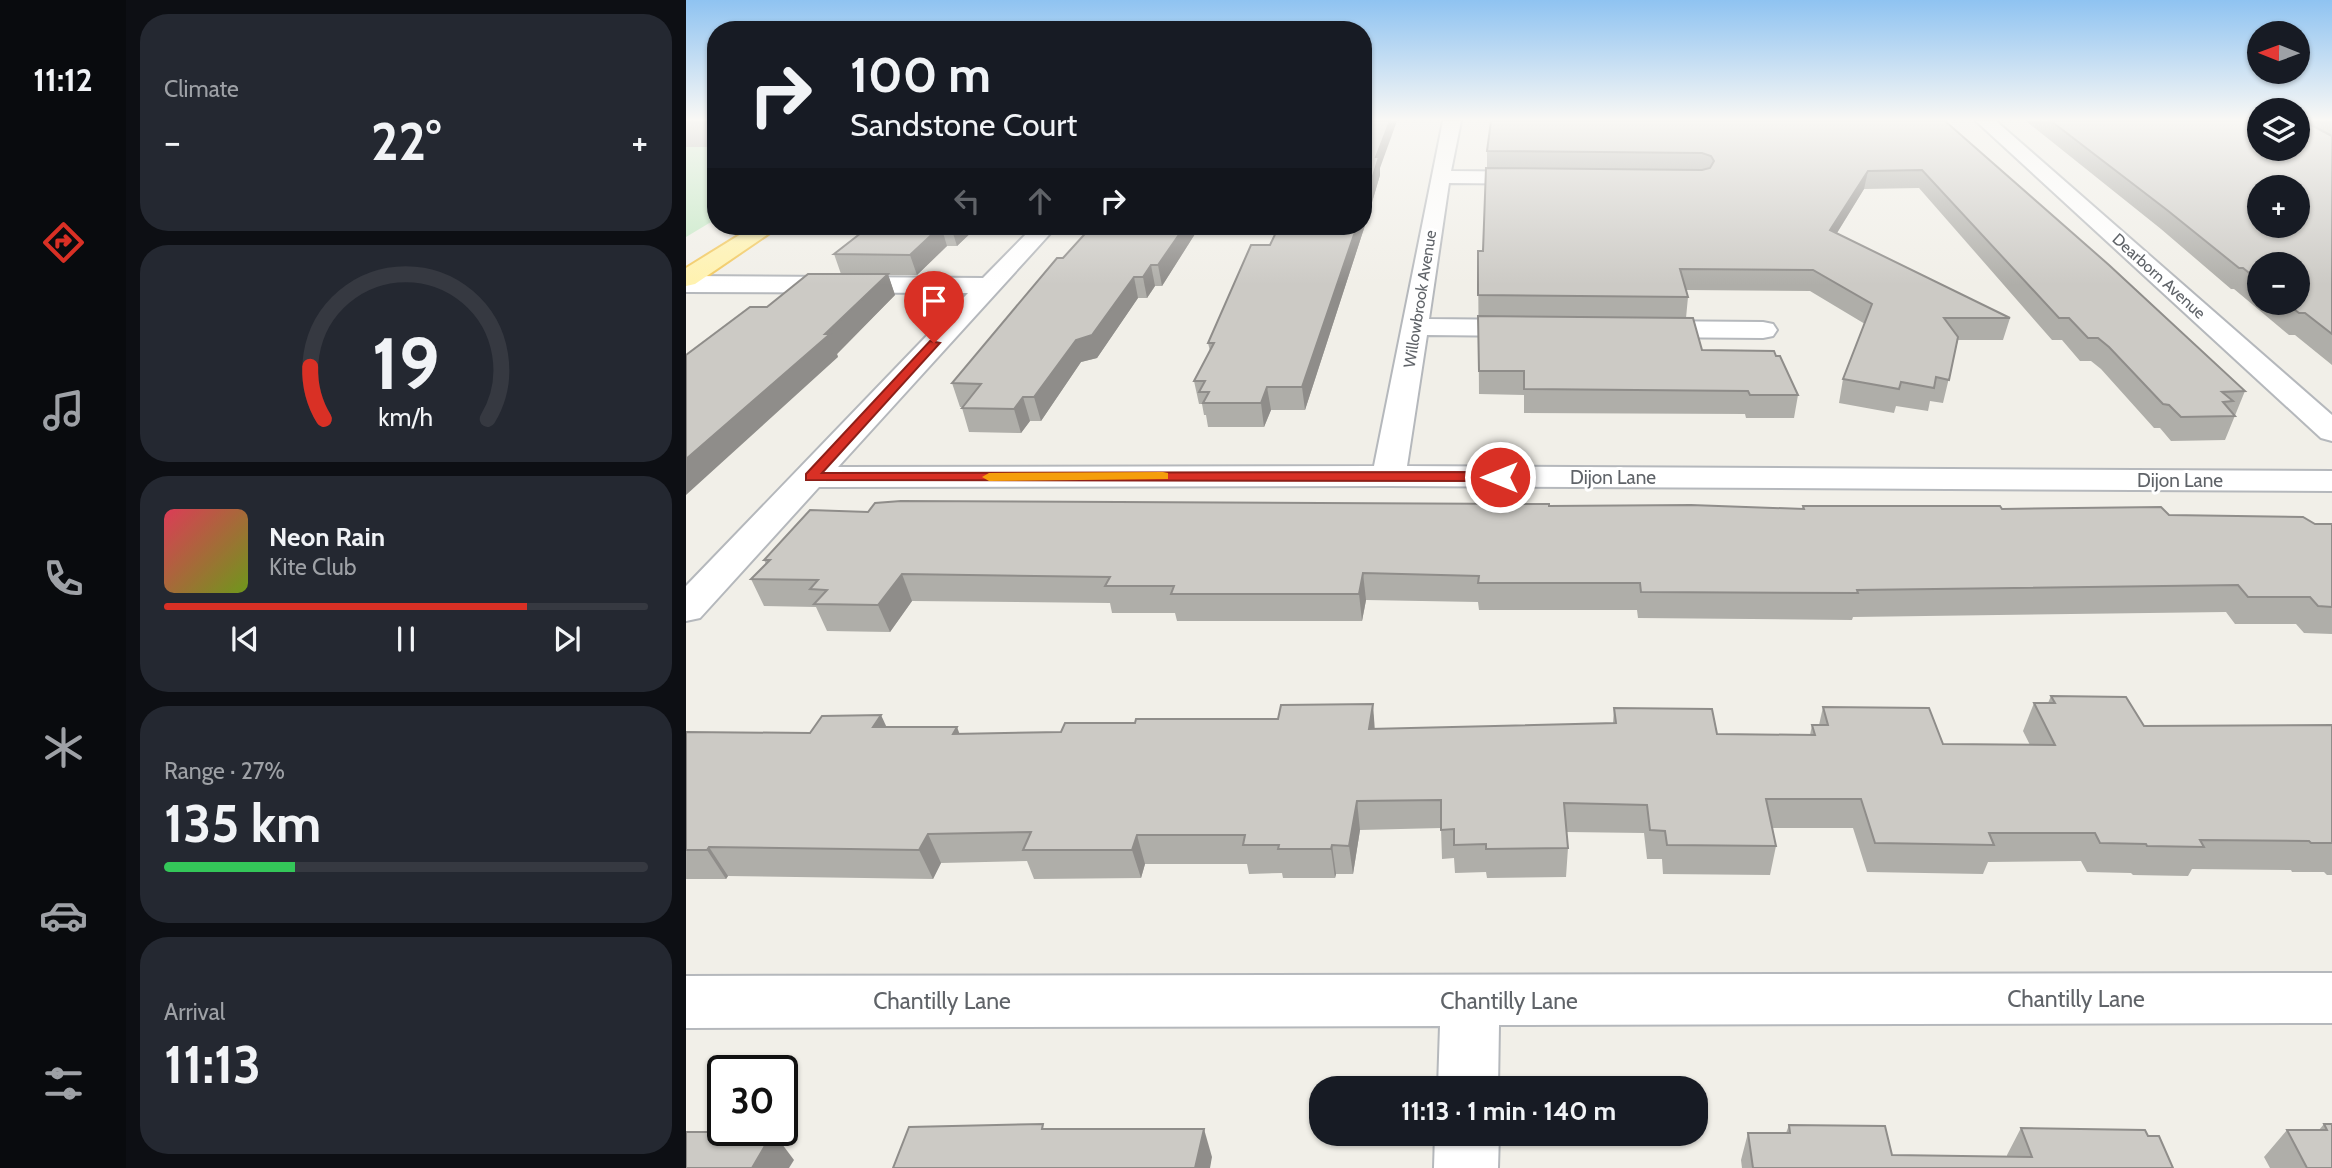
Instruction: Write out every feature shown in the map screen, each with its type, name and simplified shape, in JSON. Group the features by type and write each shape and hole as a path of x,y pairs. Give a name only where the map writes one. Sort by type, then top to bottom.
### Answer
{"main road":[{"path":"686,281 755,235"}],"street":[{"name":"Dearborn Avenue","path":"2046,176 2332,431"},
{"path":"1440,177 1563,178"},
{"name":"Willowbrook Avenue","path":"1389,476 1440,177"},
{"path":"686,609 1037,235"},
{"path":"686,281 987,286"},
{"path":"1416,327 1555,328"},
{"path":"1611,328 1763,330"},
{"name":"Dijon Lane","path":"811,477 1389,476 2332,481"},
{"name":"Chantilly Lane","path":"686,1002 2332,998"},
{"path":"1468,1076 1470,1001"},
{"path":"1466,1146 1466,1168"}],"green space":[{"path":"686,176 707,176 707,224 686,237"}],"building":[{"path":"1486,176 1865,176 1830,230 2010,318 1944,318 1958,337 1949,380 1936,377 1934,388 1901,382 1899,389 1843,379 1872,304 1813,270 1680,269 1688,297 1478,295 1478,251 1483,251"},
{"path":"1927,176 2007,176 2245,391 2222,392 2233,401 2223,402 2235,416 2181,417 2169,405 2163,404 2098,338 2088,338 2069,318 2059,318"},
{"path":"2122,176 2247,176 2247,238 2310,238 2310,176 2332,176 2332,334 2308,315 2310,315 2310,252 2247,252 2247,271 2239,268"},
{"path":"858,235 931,235 910,255 834,254"},
{"path":"1084,235 1179,235 1158,265 1151,265 1143,277 1134,277 1092,335 1076,340 1034,397 1023,397 1014,409 962,408 981,384 952,383 1057,258 1063,258"},
{"path":"1275,235 1354,235 1302,387 1267,387 1261,403 1203,403 1209,392 1199,392 1205,381 1194,381 1214,343 1208,343 1251,245 1270,245"},
{"path":"808,274 888,274 825,334 830,334 686,459 686,355 750,307 767,307"},
{"path":"1478,316 1693,318 1702,350 1774,351 1776,356 1780,356 1798,395 1750,395 1748,391 1524,389 1524,371 1479,371"},
{"path":"875,503 1691,505 1804,509 1803,506 2000,506 2002,509 2161,507 2169,515 2303,517 2315,524 2332,524 2332,607 2318,606 2310,597 2248,597 2238,585 1857,590 1858,593 1641,592 1640,583 1478,583 1479,576 1363,573 1359,594 1171,594 1174,586 1105,586 1110,577 902,574 878,605 814,604 827,590 810,589 818,580 751,579 770,560 764,560 810,510 868,512"},
{"path":"2051,696 2126,697 2144,726 2332,725 2332,843 2200,840 2204,847 2147,846 2100,843 2095,833 1989,833 1994,845 1875,843 1861,799 1766,799 1776,846 1667,845 1665,831 1650,830 1647,805 1564,803 1568,848 1486,849 1486,844 1454,845 1454,829 1441,830 1441,800 1357,801 1349,846 1332,845 1331,849 1278,849 1279,845 1243,845 1245,835 1137,835 1132,850 1023,850 1031,832 928,834 919,850 709,847 707,850 686,850 686,732 810,733 822,716 881,715 873,727 957,727 953,734 1061,732 1065,723 1135,723 1136,719 1278,719 1281,705 1373,704 1369,729 1616,723 1614,708 1712,709 1717,734 1815,735 1812,725 1828,725 1823,707 1929,708 1943,744 2055,745 2034,703 2055,703"},
{"path":"1043,1124 1042,1129 1204,1129 1195,1168 893,1168 909,1127"},
{"path":"2324,1124 2332,1124 2332,1168 2307,1168 2287,1130 2327,1130"},
{"path":"1789,1125 1885,1126 1892,1155 2032,1157 2021,1128 2145,1130 2148,1136 2159,1136 2173,1168 1753,1168 1748,1133 1790,1133"},
{"path":"686,1132 707,1132 707,1146 765,1146 752,1168 686,1168"}],"slow traffic":[{"path":"989,477 1163,476"}],"route":[{"path":"934,343 811,477 1500,477"}]}
